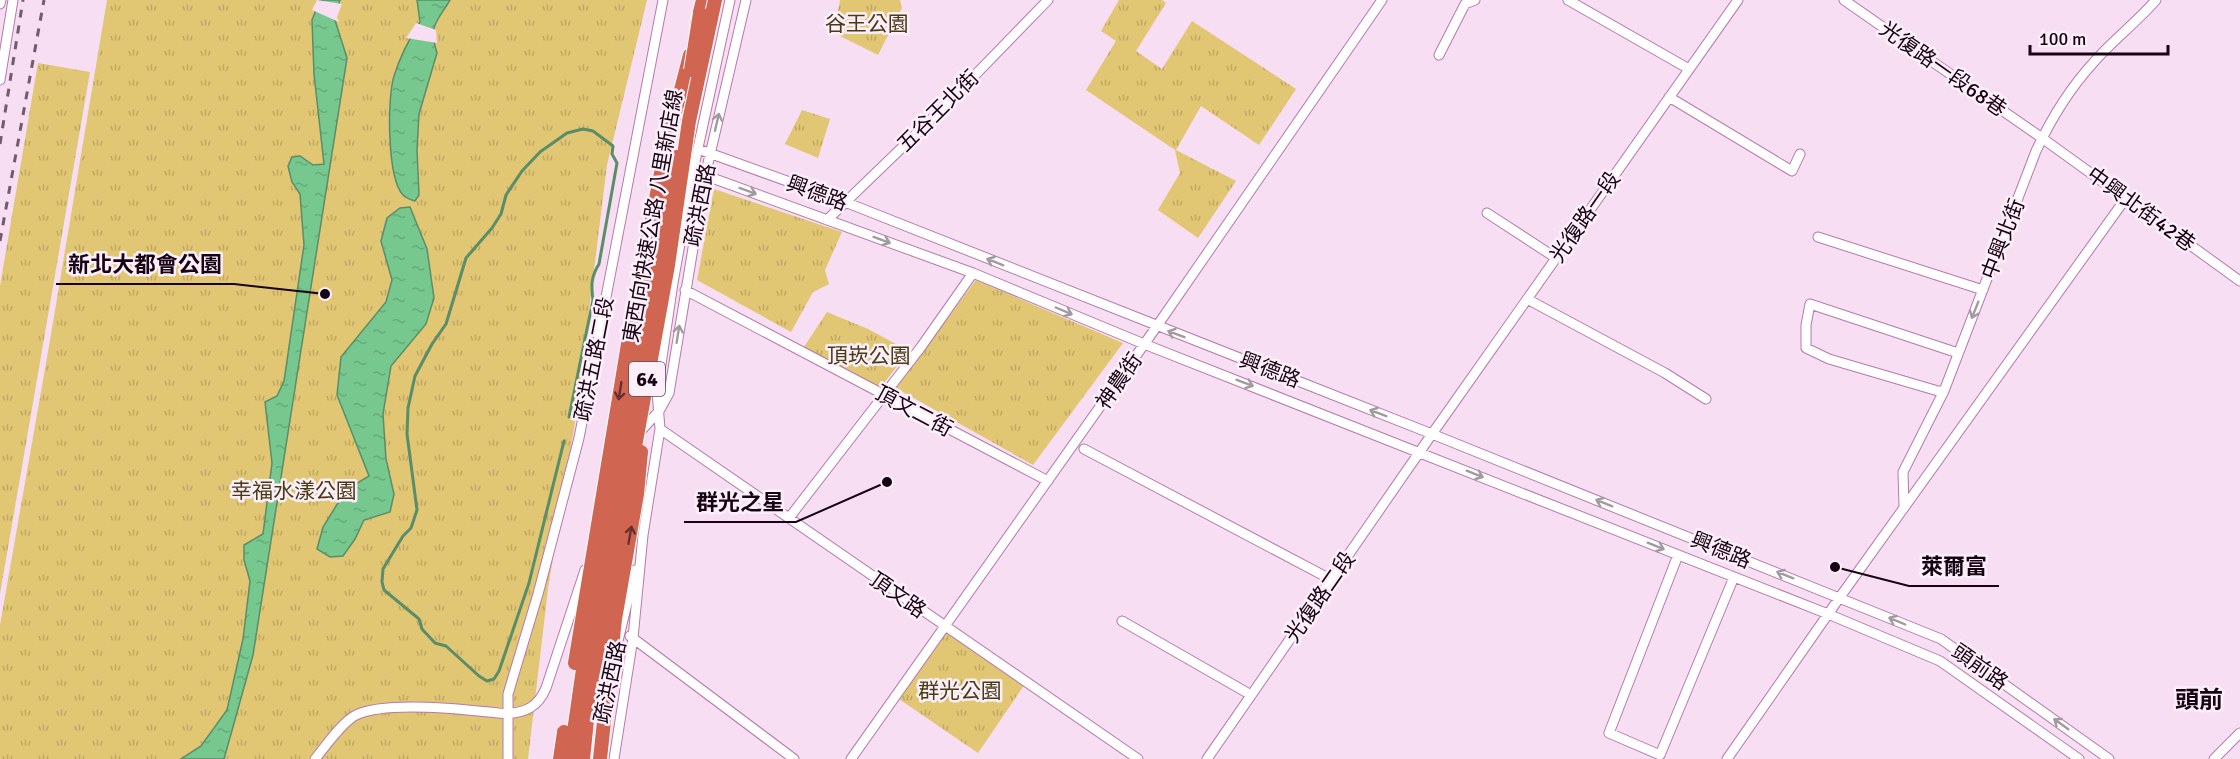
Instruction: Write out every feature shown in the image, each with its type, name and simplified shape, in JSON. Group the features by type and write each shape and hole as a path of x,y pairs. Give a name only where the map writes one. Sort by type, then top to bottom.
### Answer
{"highway":[{"name":"東西向快速公路 八里新店線","path":"583,759 589,701 668,266 689,121 715,0"},
{"name":"東西向快速公路 八里新店線","path":"569,759 701,7"},
{"path":"560,759 644,251 666,148 701,7"},
{"path":"598,759 615,619 637,494 653,347"},
{"path":"565,727 569,759"}],"street":[{"path":"0,80 14,0"},
{"name":"疏洪五路二段","path":"508,759 508,694 538,594 579,438 663,0"},
{"name":"疏洪西路","path":"614,759 633,638 643,535 660,429 657,391 693,171 730,0"},
{"name":"疏洪西路","path":"660,411 669,393 705,176 746,0"},
{"name":"五谷王北街","path":"827,220 943,108 1048,0"},
{"name":"神農街","path":"851,759 1157,326 1382,0"},
{"path":"1439,56 1465,4 1475,0"},
{"path":"1568,0 1689,69"},
{"name":"光復路一段","path":"1432,434 1738,0"},
{"name":"光復路一段68巷","path":"1844,0 2042,138"},
{"name":"中興北街","path":"1904,506 1903,472 1944,391 2042,138 2053,118 2094,62 2143,16 2156,0"},
{"path":"1669,97 1792,171 1800,154"},
{"name":"中興北街42巷","path":"2042,138 2240,281"},
{"name":"興德路","path":"698,149 844,202 1840,597"},
{"name":"興德路","path":"693,171 973,273 1144,344 1828,614"},
{"path":"1727,759 1904,506 2126,198"},
{"path":"1486,213 1556,258"},
{"path":"1818,237 1983,290"},
{"path":"789,518 921,347 973,273"},
{"name":"頂文二街","path":"685,290 1048,480"},
{"path":"1527,299 1665,373 1706,399"},
{"path":"1944,391 1829,359 1808,350 1806,333 1810,304 1958,353"},
{"path":"315,759 346,722 368,711 405,707 507,714 524,713 533,707 543,695 627,447 660,411"},
{"name":"頂文路","path":"660,429 945,628 1138,759"},
{"name":"光復路二段","path":"1207,759 1432,434"},
{"path":"1084,449 1332,580"},
{"name":"疏洪西路","path":"598,759 601,715 643,535"},
{"path":"1678,555 1609,733 1660,755 1734,577"},
{"name":"頭前路","path":"1840,597 1941,639 2109,759"},
{"name":"頭前路","path":"1828,614 1940,661 2079,759"},
{"path":"1122,621 1251,695"},
{"path":"621,629 794,759"},
{"path":"2214,759 2240,733"}],"green space":[{"name":"幸福水漾公園","path":"107,0 647,0 607,165 575,423 548,589 528,759 0,759 0,625"},
{"name":"谷王公園","path":"840,0 900,0 902,8 878,55 834,33"},
{"path":"1119,0 1162,0 1166,3 1136,51 1162,69 1192,21 1296,89 1259,145 1201,106 1176,150 1236,181 1198,238 1158,210 1180,173 1175,150 1086,90 1116,41 1101,31"},
{"path":"38,63 90,72 0,594 0,286"},
{"path":"802,110 830,119 818,158 785,144"},
{"path":"714,189 842,232 825,270 829,284 813,292 791,332 697,280"},
{"path":"976,280 1123,343 1033,465 896,388"},
{"name":"頂崁公園","path":"827,312 868,329 909,351 880,388 804,347"},
{"name":"群光公園","path":"946,633 1025,684 978,753 899,699"}],"water":[{"path":"320,0 340,0 334,17 347,58 253,655 224,759 181,759 201,746 227,710 243,639 250,581 244,560 244,545 263,534 272,463 265,402 277,396 284,381 304,245 300,194 292,182 288,166 292,157 300,156 313,165 324,164 314,74 312,20"},
{"path":"417,0 450,0 435,24 433,36 437,53 419,114 417,150 419,195 415,201 404,196 394,172 391,156 390,101 399,62 420,22"},
{"path":"410,207 427,249 434,298 426,324 391,366 383,414 386,459 394,494 390,512 364,520 343,556 330,557 317,549 323,527 346,490 369,476 337,395 341,357 386,302 392,280 381,241 387,218 400,208"}],"pier":[{"path":"317,0 342,4 337,17 339,22 312,10"},
{"path":"416,23 436,30 437,43 406,38"}],"waterway":[{"path":"564,441 529,583 499,671 494,679 487,681 446,646 435,643 422,629 419,619 384,590 383,569 403,536 411,528 417,510 407,434 408,408 415,376 446,324 466,258 492,228 501,214 506,195 522,171 540,152 567,133 583,129 593,131 613,146 612,154 617,163 599,264 592,281 593,300 569,417"}],"railway":[{"path":"0,144 23,0"},
{"path":"0,241 44,0"}],"place":[{"name":"新北大都會公園","path":"325,294"},
{"name":"群光之星","path":"887,482"},
{"name":"萊爾富","path":"1835,567"}],"district":[{"name":"頭前","path":"2199,700"}]}
